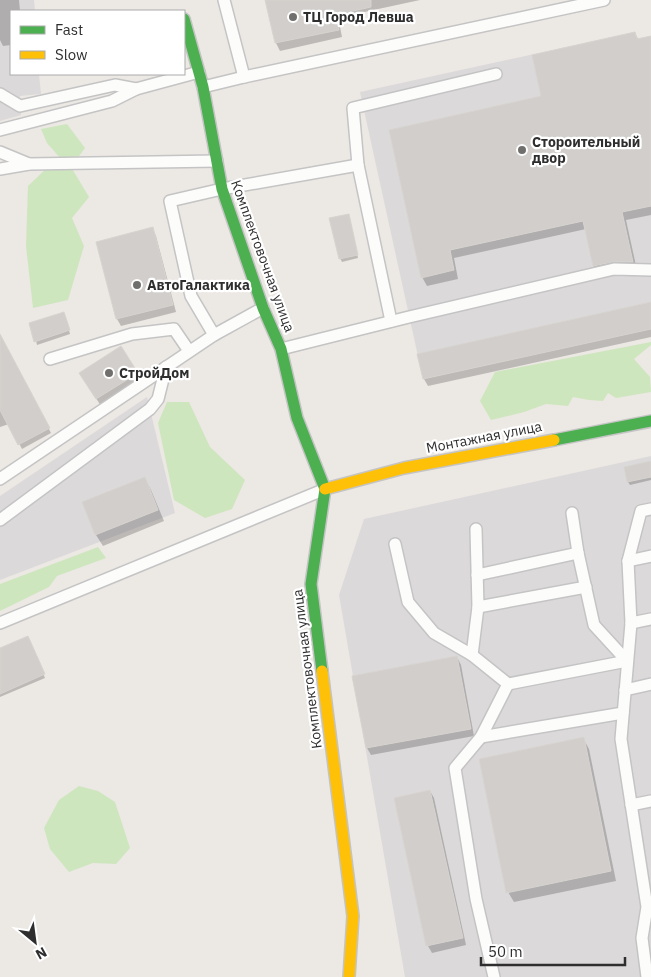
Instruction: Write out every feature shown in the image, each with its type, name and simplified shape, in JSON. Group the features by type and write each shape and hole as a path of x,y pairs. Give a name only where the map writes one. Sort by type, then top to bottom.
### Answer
{"street":[{"name":"Комплектовочная улица","path":"185,23 203,87 222,189 263,308 281,349 297,418 324,489 311,584 353,916 349,977"},
{"name":"Монтажная улица","path":"324,489 404,468 651,421"}],"lane":[{"path":"224,0 244,77"},
{"path":"203,87 604,0"},
{"path":"0,130 112,101 136,89 199,72"},
{"path":"391,321 358,165 353,108 496,74"},
{"path":"0,94 20,106 115,85 136,89"},
{"path":"0,152 29,164"},
{"path":"0,170 29,164 217,161"},
{"path":"214,335 191,296 170,201 222,189 358,165"},
{"path":"281,349 391,321 614,269 651,270"},
{"path":"0,478 189,351 263,308"},
{"path":"50,359 132,334 174,329 189,351"},
{"path":"0,520 150,409 158,399 166,367"},
{"path":"0,623 324,489"},
{"path":"647,977 642,938 649,906 621,739 631,623 628,561 641,511 651,509"},
{"path":"572,513 578,553 594,625 627,661"},
{"path":"472,655 478,607 476,529"},
{"path":"395,544 408,602 434,633 472,655 508,684 627,661"},
{"path":"477,574 578,553"},
{"path":"628,561 651,556"},
{"path":"478,607 586,587"},
{"path":"631,623 651,619"},
{"path":"494,977 476,899 455,768 481,737 508,684"},
{"path":"625,690 651,684"},
{"path":"481,737 623,713"},
{"path":"631,805 651,801"}],"shaded area":[{"path":"0,0 34,0 35,10 10,10 10,75 39,75 41,94 20,96 21,115 0,121"},
{"path":"635,32 637,39 651,36 651,329 423,379 360,92"},
{"path":"147,397 175,513 0,580 0,496"},
{"path":"651,456 651,977 405,977 339,595 364,519"}],"green space":[{"path":"67,124 85,148 71,167 89,197 72,218 84,246 68,300 33,308 26,246 28,186 48,167 62,160 47,143 41,129"},
{"path":"651,342 651,345 634,359 650,377 651,392 616,398 608,393 603,401 573,397 568,406 546,404 524,412 491,420 480,401 495,372"},
{"path":"167,402 189,402 210,447 245,480 232,509 205,518 174,500 158,423"},
{"path":"98,547 106,558 57,576 49,587 0,611 0,584"},
{"path":"79,786 98,791 115,802 130,848 116,864 93,863 69,872 50,849 44,828 59,800"}],"building":[{"name":"ТЦ Город Левша","path":"265,0 371,0 371,7 335,15 339,30 275,43"},
{"name":"Стороительный двор","path":"635,32 637,39 651,36 651,206 622,212 633,262 613,262 593,266 583,221 450,250 454,270 421,278 389,130 541,96 532,55"},
{"path":"349,214 358,255 339,259 329,218"},
{"name":"АвтоГалактика","path":"153,227 173,305 116,319 96,242"},
{"path":"651,302 651,329 423,379 417,354"},
{"path":"64,312 70,330 34,342 29,323"},
{"path":"0,334 50,428 18,445 0,410"},
{"name":"СтройДом","path":"121,346 138,373 96,399 79,373"},
{"path":"651,461 651,477 627,482 624,467"},
{"path":"145,477 158,510 95,535 82,502"},
{"path":"28,636 45,674 0,694 0,648"},
{"path":"457,656 471,729 366,748 352,676"},
{"path":"584,737 611,871 506,893 479,759"},
{"path":"430,790 463,938 426,946 394,798"}],"traffic: fast":[{"path":"185,23 203,87 222,189 263,308 281,349 297,418 325,489 311,584 322,671"},
{"path":"554,440 651,421"}],"traffic: slow":[{"path":"325,489 404,468 554,440"},
{"path":"322,671 353,916 349,977"}],"place":[{"name":"ТЦ Город Левша","path":"293,17"},
{"name":"Стороительный двор","path":"522,150"},
{"name":"АвтоГалактика","path":"137,285"},
{"name":"СтройДом","path":"109,373"}]}
